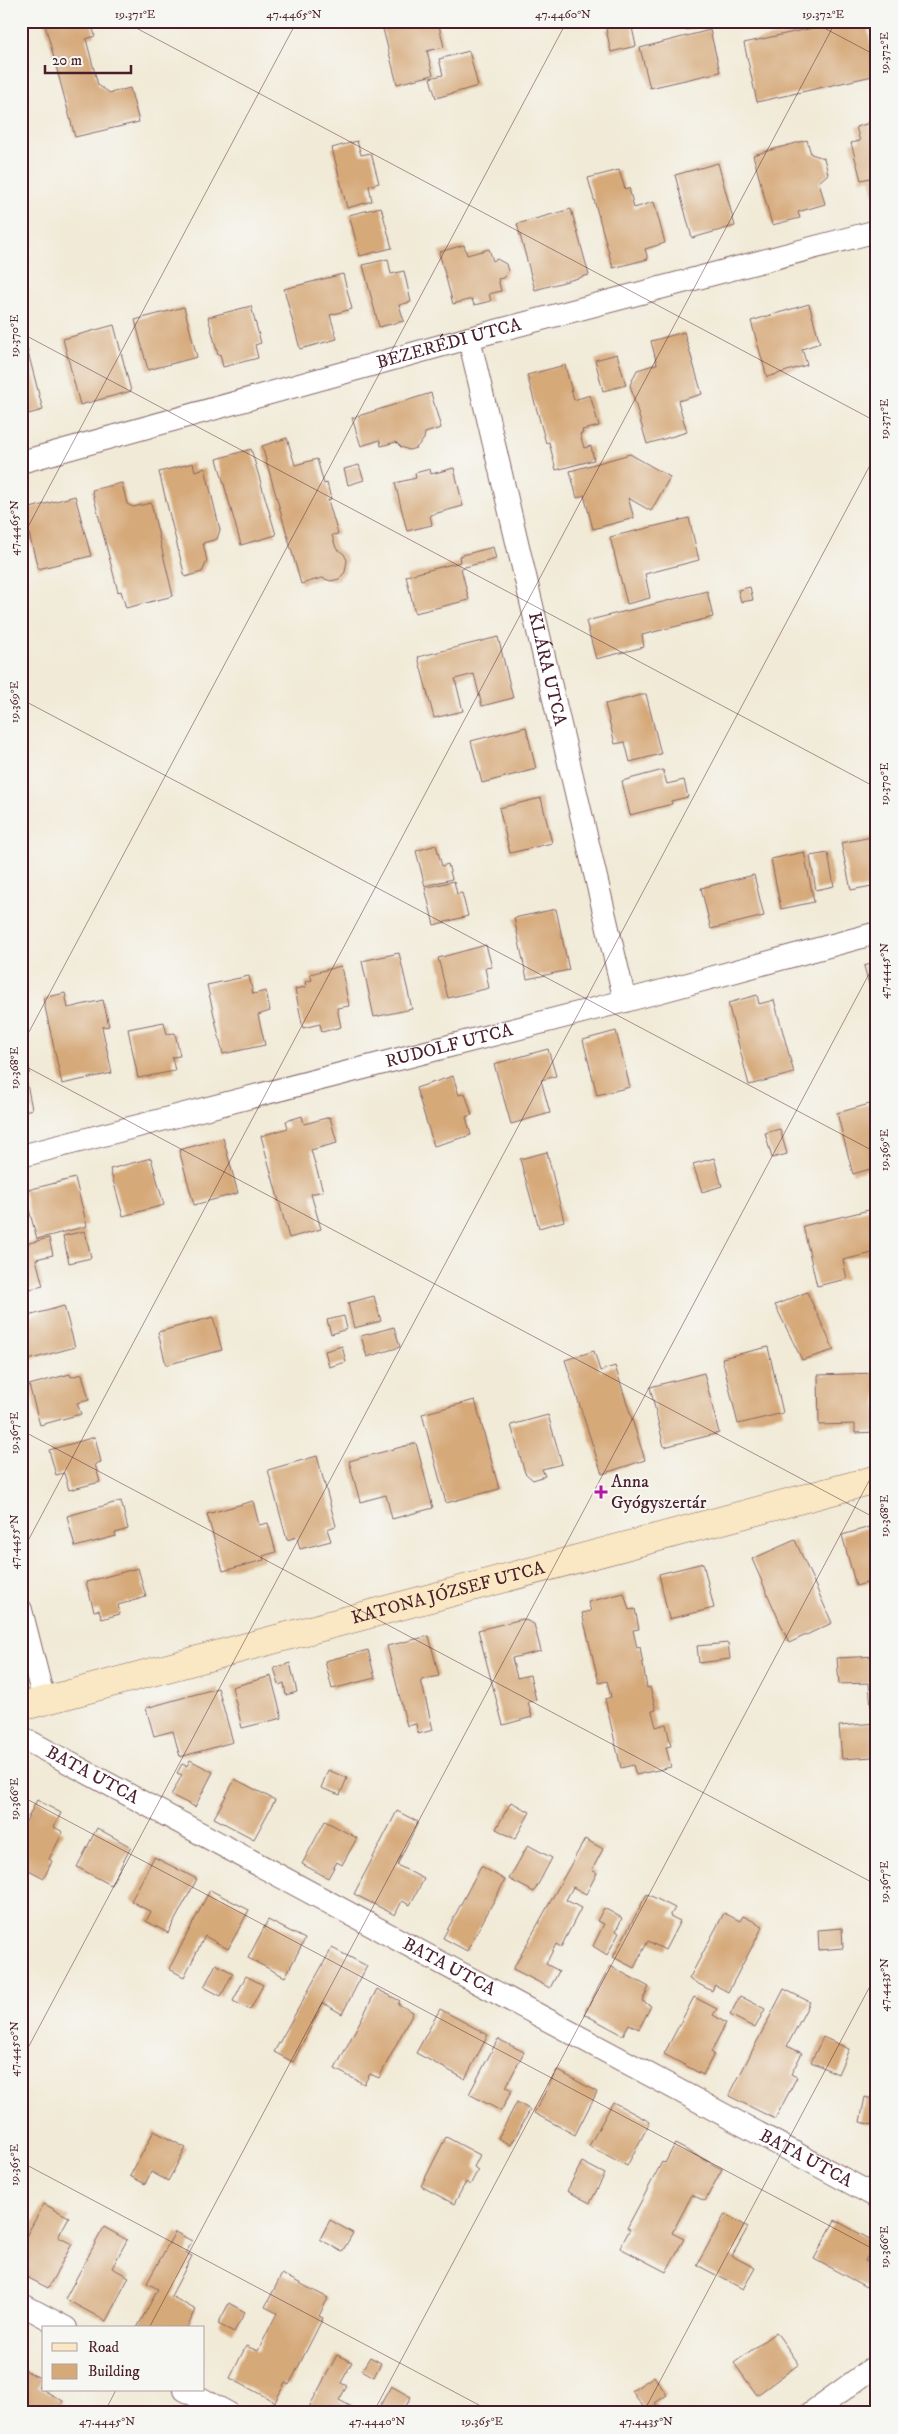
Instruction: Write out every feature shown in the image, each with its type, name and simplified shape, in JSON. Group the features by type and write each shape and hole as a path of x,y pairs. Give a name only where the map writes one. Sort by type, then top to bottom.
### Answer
{"main road":[{"name":"KATONA JÓZSEF UTCA","path":"32,1704 877,1479"}],"street":[{"name":"BEZERÉDI UTCA","path":"21,462 469,338 877,231"},
{"name":"KLÁRA UTCA","path":"469,338 625,1001"},
{"name":"RUDOLF UTCA","path":"21,1156 625,1001 877,933"},
{"path":"21,1610 32,1704"},
{"name":"BATA UTCA","path":"21,1737 877,2197"},
{"path":"21,2304 62,2326"},
{"path":"810,2413 877,2365"},
{"path":"189,2392 228,2413"}],"building":[{"path":"44,21 91,21 95,36 86,39 98,85 110,93 130,88 139,122 75,137"},
{"path":"381,21 438,21 444,47 427,51 433,75 397,84"},
{"path":"683,21 713,21 713,23 685,30"},
{"path":"844,21 866,21 877,75 757,102 744,43"},
{"path":"631,23 636,46 611,52 606,29"},
{"path":"710,30 720,72 650,88 640,48"},
{"path":"21,47 26,63 21,64"},
{"path":"469,51 478,86 436,98 430,78 443,75 439,59"},
{"path":"877,121 877,194 874,195 870,178 861,180 851,143 860,141 856,127"},
{"path":"807,140 811,154 824,158 828,174 819,182 825,204 798,212 800,218 772,225 753,155"},
{"path":"357,141 361,155 371,153 379,183 369,186 372,201 347,208 332,148"},
{"path":"718,163 735,226 692,238 675,175"},
{"path":"619,170 625,189 629,188 634,208 654,202 665,243 645,249 648,259 613,268 588,178"},
{"path":"381,207 392,248 360,256 349,215"},
{"path":"571,209 589,275 535,290 517,224"},
{"path":"464,245 467,255 489,249 493,261 497,259 506,264 508,271 503,278 498,279 501,291 489,294 491,301 474,305 472,299 453,304 439,252"},
{"path":"388,259 391,274 404,271 411,302 399,305 404,321 379,327 363,265"},
{"path":"343,274 352,309 330,315 337,339 300,349 284,289"},
{"path":"809,304 820,343 802,349 807,365 767,377 751,321"},
{"path":"251,306 261,343 255,345 258,358 223,367 208,317"},
{"path":"184,307 197,357 148,370 135,320"},
{"path":"114,325 131,391 80,405 63,339"},
{"path":"684,332 702,394 678,401 687,432 647,444 630,385 637,370 657,364 651,341"},
{"path":"24,337 43,410 21,416 21,338"},
{"path":"617,354 626,385 603,391 595,360"},
{"path":"565,365 574,400 590,395 599,426 582,430 583,433 580,434 584,448 591,446 594,460 556,470 549,442 546,443 527,375"},
{"path":"431,393 441,428 425,433 424,439 416,448 409,450 401,447 396,442 381,446 380,440 361,446 352,418"},
{"path":"287,438 295,465 317,459 324,484 327,483 331,499 328,500 338,534 332,535 336,548 344,554 347,560 345,572 339,579 331,581 322,578 301,584 262,446"},
{"path":"251,449 276,535 241,545 217,459"},
{"path":"630,454 670,477 651,511 628,498 634,518 593,529 584,495 577,498 570,471"},
{"path":"193,463 195,471 205,468 220,530 217,539 203,543 207,561 202,572 185,577 159,472"},
{"path":"359,465 364,480 348,485 344,469"},
{"path":"454,468 463,506 430,515 432,525 407,531 395,483 416,478 415,473 430,469 431,474"},
{"path":"122,483 127,504 133,507 151,503 173,596 126,608 121,591 118,592 92,490"},
{"path":"75,496 91,556 38,569 23,510"},
{"path":"689,518 699,560 645,574 650,598 627,604 610,537"},
{"path":"493,547 496,559 461,568 469,600 415,613 406,576 460,562 459,556"},
{"path":"750,587 753,600 741,602 738,590"},
{"path":"707,591 713,617 642,635 644,647 596,659 586,621"},
{"path":"498,637 513,698 482,706 474,674 455,679 463,711 434,718 418,657"},
{"path":"646,694 661,754 630,762 625,742 615,744 605,704"},
{"path":"526,727 536,769 482,783 471,741"},
{"path":"663,770 667,784 684,780 688,797 671,801 672,804 630,815 622,781"},
{"path":"541,798 552,843 510,853 499,808"},
{"path":"877,836 877,885 851,890 841,843"},
{"path":"436,845 442,866 448,864 452,879 425,886 416,851"},
{"path":"804,852 814,902 781,909 771,859"},
{"path":"828,853 834,886 816,890 810,856"},
{"path":"754,875 764,916 711,929 701,888"},
{"path":"454,881 457,894 462,893 468,916 434,925 425,888"},
{"path":"556,909 569,970 527,979 514,918"},
{"path":"486,945 492,967 485,968 489,988 448,998 438,958"},
{"path":"399,953 412,1009 374,1017 362,961"},
{"path":"877,962 877,1010 876,1011 864,966"},
{"path":"341,966 349,1006 337,1008 341,1027 322,1032 320,1024 303,1028 295,989 306,987 305,982 312,980 310,974"},
{"path":"249,976 253,994 266,991 270,1011 258,1015 265,1045 223,1054 207,985"},
{"path":"65,993 68,1008 103,1000 109,1026 102,1027 112,1073 62,1084 43,998"},
{"path":"757,995 759,1004 774,1000 794,1073 749,1085 728,1003"},
{"path":"164,1022 167,1034 175,1033 180,1056 172,1057 175,1071 138,1078 128,1029"},
{"path":"616,1031 630,1087 597,1095 583,1040"},
{"path":"548,1049 556,1076 541,1080 550,1113 511,1124 494,1064"},
{"path":"26,1052 30,1073 25,1074 32,1109 21,1112 21,1053"},
{"path":"453,1076 459,1095 465,1093 472,1115 466,1117 471,1135 434,1146 416,1088"},
{"path":"877,1102 877,1167 853,1174 837,1113"},
{"path":"302,1116 304,1124 330,1117 337,1143 311,1150 323,1191 311,1194 321,1229 289,1238 261,1136 288,1128 286,1121"},
{"path":"780,1129 787,1154 772,1158 765,1133"},
{"path":"223,1138 238,1193 194,1205 179,1150"},
{"path":"547,1152 564,1221 539,1228 520,1159"},
{"path":"151,1158 164,1205 123,1216 110,1169"},
{"path":"714,1158 722,1186 702,1192 693,1164"},
{"path":"75,1178 87,1226 37,1239 24,1191"},
{"path":"873,1209 877,1222 877,1252 843,1260 847,1279 817,1286 803,1226"},
{"path":"85,1231 91,1258 69,1263 63,1236"},
{"path":"49,1238 53,1255 36,1259 43,1286 21,1291 21,1245"},
{"path":"807,1292 834,1350 802,1360 775,1305"},
{"path":"374,1296 381,1321 354,1328 348,1303"},
{"path":"64,1306 75,1347 21,1362 21,1318"},
{"path":"344,1316 347,1329 331,1334 327,1320"},
{"path":"213,1317 222,1350 166,1365 158,1332"},
{"path":"394,1327 400,1347 367,1357 361,1336"},
{"path":"342,1346 346,1362 329,1367 325,1351"},
{"path":"768,1347 783,1413 738,1424 722,1358"},
{"path":"594,1351 600,1371 615,1366 645,1460 602,1474 565,1360"},
{"path":"704,1373 719,1433 664,1447 650,1387"},
{"path":"876,1373 877,1432 855,1433 855,1424 819,1425 818,1375"},
{"path":"70,1374 71,1377 82,1374 89,1400 77,1403 81,1414 40,1425 29,1385"},
{"path":"475,1400 499,1489 446,1503 422,1414"},
{"path":"548,1415 562,1464 542,1469 545,1476 533,1480 525,1473 511,1425"},
{"path":"95,1437 101,1462 95,1464 100,1482 69,1490 64,1473 56,1475 49,1450"},
{"path":"416,1443 433,1508 392,1519 386,1495 360,1502 349,1461"},
{"path":"317,1456 336,1526 327,1529 331,1541 300,1549 297,1537 287,1540 268,1470"},
{"path":"121,1501 128,1529 115,1533 116,1536 75,1547 67,1516"},
{"path":"253,1501 259,1525 268,1523 276,1552 263,1556 264,1560 223,1571 207,1514"},
{"path":"877,1525 877,1580 856,1586 842,1535"},
{"path":"795,1540 832,1623 789,1643 752,1559"},
{"path":"703,1563 714,1608 669,1619 659,1574"},
{"path":"138,1568 146,1597 118,1605 120,1614 102,1619 99,1610 94,1611 86,1582"},
{"path":"624,1593 629,1610 635,1609 639,1629 633,1630 637,1648 640,1647 647,1688 650,1687 656,1710 652,1711 656,1727 666,1724 671,1746 666,1747 671,1767 636,1775 633,1765 621,1768 605,1699 611,1697 607,1681 599,1683 582,1613 591,1611 588,1602"},
{"path":"523,1619 534,1624 541,1651 512,1658 517,1678 530,1675 536,1700 528,1702 532,1717 503,1725 478,1630"},
{"path":"429,1636 439,1676 421,1680 433,1730 418,1734 416,1724 407,1726 387,1646"},
{"path":"728,1643 730,1659 699,1663 697,1646"},
{"path":"368,1650 375,1678 332,1689 325,1661"},
{"path":"877,1656 877,1707 871,1707 869,1683 839,1684 837,1658"},
{"path":"290,1663 297,1692 286,1695 284,1683 279,1685 274,1668"},
{"path":"271,1676 282,1718 242,1728 232,1687"},
{"path":"218,1688 233,1742 180,1757 173,1731 154,1736 146,1708"},
{"path":"877,1723 877,1771 874,1772 873,1757 842,1759 839,1726"},
{"path":"190,1760 213,1772 195,1807 171,1795 182,1775 177,1773 182,1764 187,1766"},
{"path":"328,1770 347,1778 340,1795 321,1788"},
{"path":"235,1779 275,1800 254,1839 214,1818"},
{"path":"37,1800 61,1813 54,1827 63,1832 49,1859 52,1861 44,1878 21,1866 21,1831"},
{"path":"511,1802 530,1812 515,1839 496,1829"},
{"path":"397,1811 418,1822 397,1865 424,1879 410,1905 402,1901 395,1915 354,1894"},
{"path":"325,1821 357,1838 342,1865 337,1862 328,1878 302,1864"},
{"path":"97,1828 131,1847 111,1885 77,1867"},
{"path":"585,1839 603,1849 592,1870 597,1873 586,1894 573,1887 566,1900 581,1908 561,1947 556,1944 546,1964 559,1971 550,1988 513,1969"},
{"path":"528,1845 552,1858 534,1892 509,1879"},
{"path":"154,1857 197,1879 168,1933 146,1921 151,1912 131,1901"},
{"path":"481,1866 505,1880 467,1951 443,1938"},
{"path":"210,1890 249,1910 228,1949 205,1936 184,1977 169,1969"},
{"path":"647,1894 675,1908 670,1916 680,1921 665,1950 648,1941 634,1968 613,1957"},
{"path":"604,1908 622,1918 616,1931 619,1933 607,1955 593,1946 604,1924 597,1921"},
{"path":"724,1913 740,1921 743,1916 763,1926 728,1992 715,1985 712,1991 689,1979"},
{"path":"268,1920 305,1939 285,1977 248,1958"},
{"path":"842,1928 843,1948 819,1950 818,1930"},
{"path":"332,1948 367,1966 342,2014 323,2003 293,2062 274,2052"},
{"path":"216,1964 233,1973 221,1996 204,1987"},
{"path":"610,1966 649,1987 642,2001 651,2006 639,2029 629,2024 623,2035 584,2014"},
{"path":"246,1976 263,1985 250,2010 233,2001"},
{"path":"377,1989 400,2001 398,2004 413,2012 379,2078 370,2074 364,2084 335,2069"},
{"path":"784,1989 810,2002 787,2046 802,2053 791,2074 797,2077 775,2119 729,2096"},
{"path":"740,1996 765,2009 755,2028 730,2015"},
{"path":"694,1997 717,2009 713,2015 726,2023 711,2052 714,2054 703,2075 664,2054"},
{"path":"440,2009 488,2035 465,2079 416,2053"},
{"path":"823,2037 849,2049 838,2074 811,2062"},
{"path":"498,2039 524,2052 506,2087 512,2090 501,2111 469,2094"},
{"path":"557,2070 597,2092 575,2135 534,2113"},
{"path":"865,2097 877,2100 877,2126 860,2122"},
{"path":"517,2102 530,2110 511,2145 498,2138"},
{"path":"613,2102 650,2122 627,2166 589,2146"},
{"path":"154,2131 186,2148 168,2181 151,2172 145,2184 130,2176"},
{"path":"446,2137 480,2155 474,2167 478,2170 470,2185 466,2182 454,2204 421,2186"},
{"path":"675,2144 722,2169 705,2201 692,2195 672,2233 684,2239 666,2272 620,2248 630,2229 627,2228 662,2162 665,2163"},
{"path":"582,2162 605,2174 590,2203 567,2191"},
{"path":"44,2204 69,2217 58,2237 72,2244 48,2288 21,2274 21,2245"},
{"path":"725,2214 748,2227 732,2256 755,2268 743,2289 697,2265"},
{"path":"330,2220 353,2233 342,2252 320,2239"},
{"path":"835,2220 875,2242 865,2261 877,2267 866,2287 814,2259"},
{"path":"104,2227 127,2240 112,2268 129,2277 106,2321 65,2299"},
{"path":"175,2232 192,2241 186,2253 192,2256 171,2296 196,2310 188,2326 138,2326 158,2289 147,2283"},
{"path":"282,2274 328,2298 319,2316 323,2318 289,2385 285,2383 275,2402 230,2378 246,2346 258,2351 277,2313 265,2307"},
{"path":"229,2303 245,2312 234,2332 218,2324"},
{"path":"776,2332 799,2364 757,2395 734,2363"},
{"path":"337,2355 352,2362 341,2383 347,2386 339,2400 354,2408 352,2413 306,2413"},
{"path":"370,2357 381,2363 374,2377 362,2370"},
{"path":"21,2368 42,2379 38,2387 42,2389 42,2392 47,2392 63,2401 56,2413 21,2413"},
{"path":"654,2376 667,2395 655,2403 662,2413 638,2413 644,2408 632,2391"},
{"path":"391,2386 411,2397 402,2413 376,2413"}],"place":[{"name":"Anna Gyógyszertár","path":"601,1492"}]}
